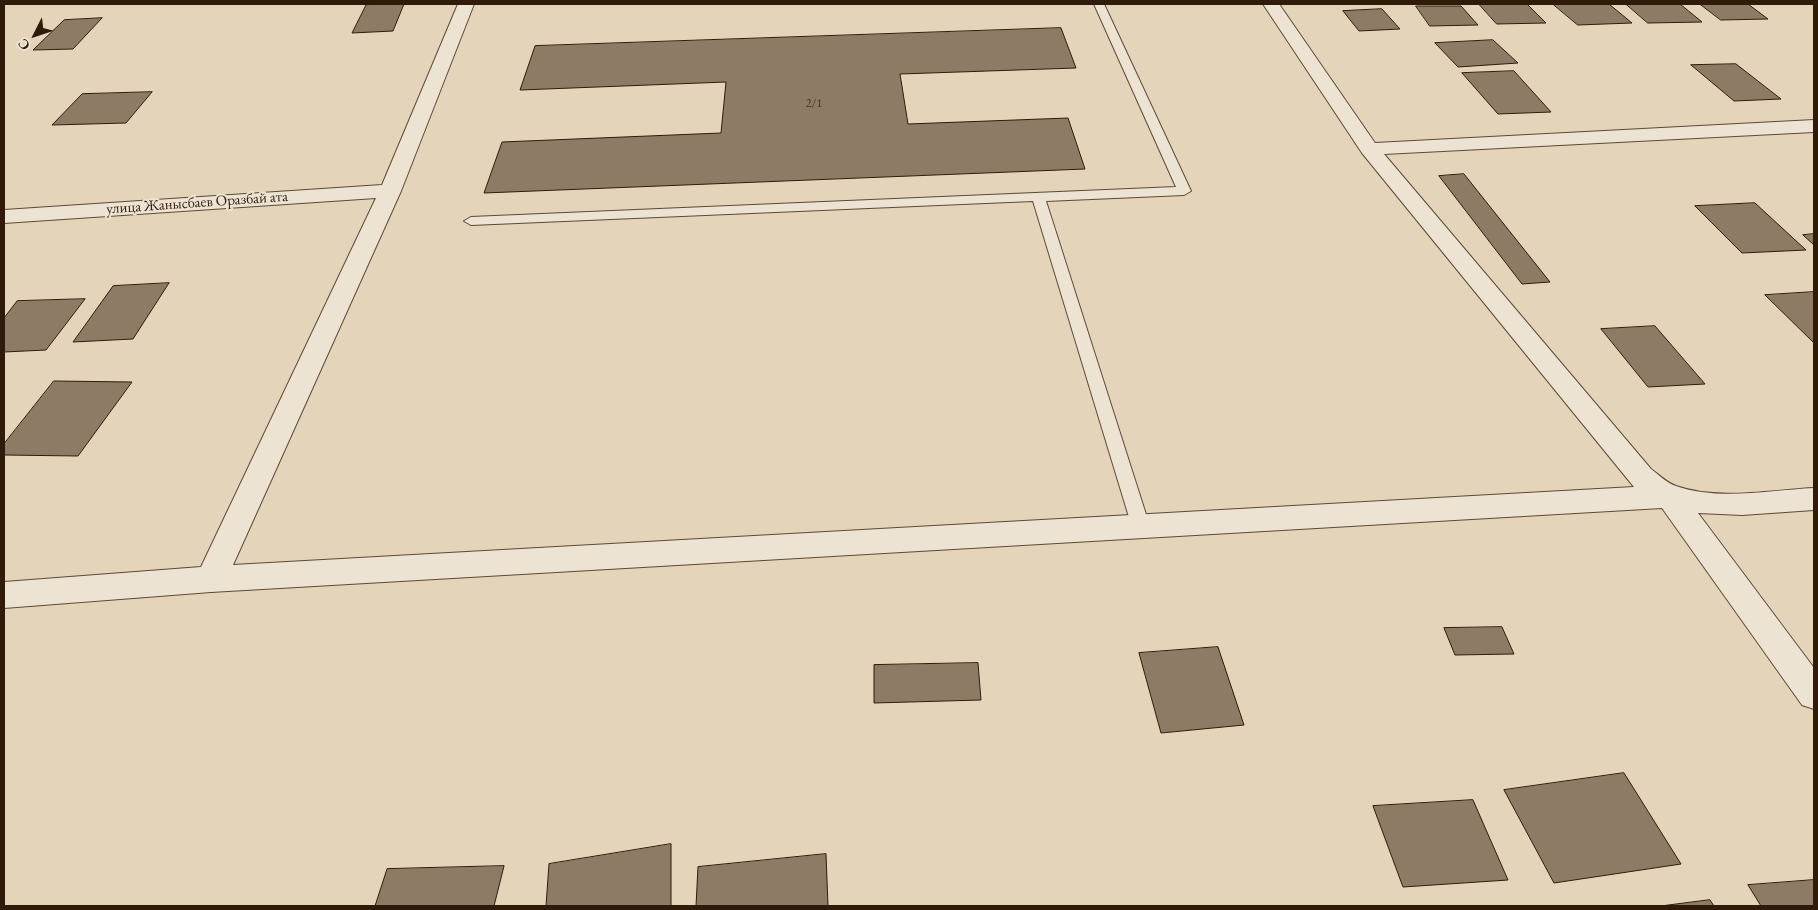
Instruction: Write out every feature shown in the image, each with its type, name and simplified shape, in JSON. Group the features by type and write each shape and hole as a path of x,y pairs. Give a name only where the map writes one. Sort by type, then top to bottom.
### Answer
{"street":[{"path":"211,579 390,191 466,4"},
{"path":"1271,4 1369,149 1641,477 1669,496 1814,694"},
{"path":"1369,149 1814,126"},
{"name":"улица Жанысбаев Оразбай ата","path":"4,216 390,191"},
{"path":"4,595 211,579 1669,496 1702,503 1763,503 1814,499"}],"lane":[{"path":"471,221 1184,191 1099,4"},
{"path":"1038,197 1141,527"}],"building":[{"path":"404,4 393,31 352,33 366,5"},
{"path":"1479,4 1527,4 1546,23 1497,24"},
{"path":"1553,4 1609,4 1632,23 1578,25"},
{"path":"1626,4 1680,4 1702,22 1648,23"},
{"path":"1700,4 1748,4 1768,19 1721,20"},
{"path":"1416,6 1461,6 1478,25 1430,26"},
{"path":"1382,9 1400,29 1359,31 1343,11"},
{"path":"102,18 73,49 33,50 64,20"},
{"path":"1061,28 1076,68 900,74 908,124 1068,118 1085,169 484,193 502,142 721,133 726,82 520,90 535,46"},
{"path":"1493,40 1518,63 1458,67 1435,43"},
{"path":"1736,64 1781,99 1734,101 1691,65"},
{"path":"1514,71 1551,112 1498,114 1462,73"},
{"path":"152,92 126,123 52,125 82,94"},
{"path":"1464,174 1550,282 1522,284 1439,176"},
{"path":"1755,203 1806,250 1742,253 1695,206"},
{"path":"1814,234 1814,245 1803,235"},
{"path":"169,283 133,339 73,342 113,286"},
{"path":"1814,292 1814,343 1765,295"},
{"path":"85,299 46,350 4,352 4,318 17,301"},
{"path":"1655,326 1705,384 1648,387 1601,329"},
{"path":"54,381 132,382 78,456 4,455 4,444"},
{"path":"1502,627 1514,654 1455,655 1444,628"},
{"path":"1218,647 1244,725 1161,733 1139,653"},
{"path":"978,663 981,700 874,703 874,665"},
{"path":"1624,773 1681,864 1554,883 1504,790"},
{"path":"1473,800 1508,880 1403,887 1373,806"},
{"path":"671,844 671,906 546,906 549,864"},
{"path":"826,854 828,906 696,906 698,867"},
{"path":"504,866 494,906 375,906 387,869"},
{"path":"1814,880 1814,906 1761,906 1748,885"},
{"path":"1710,900 1714,906 1661,906"}]}
